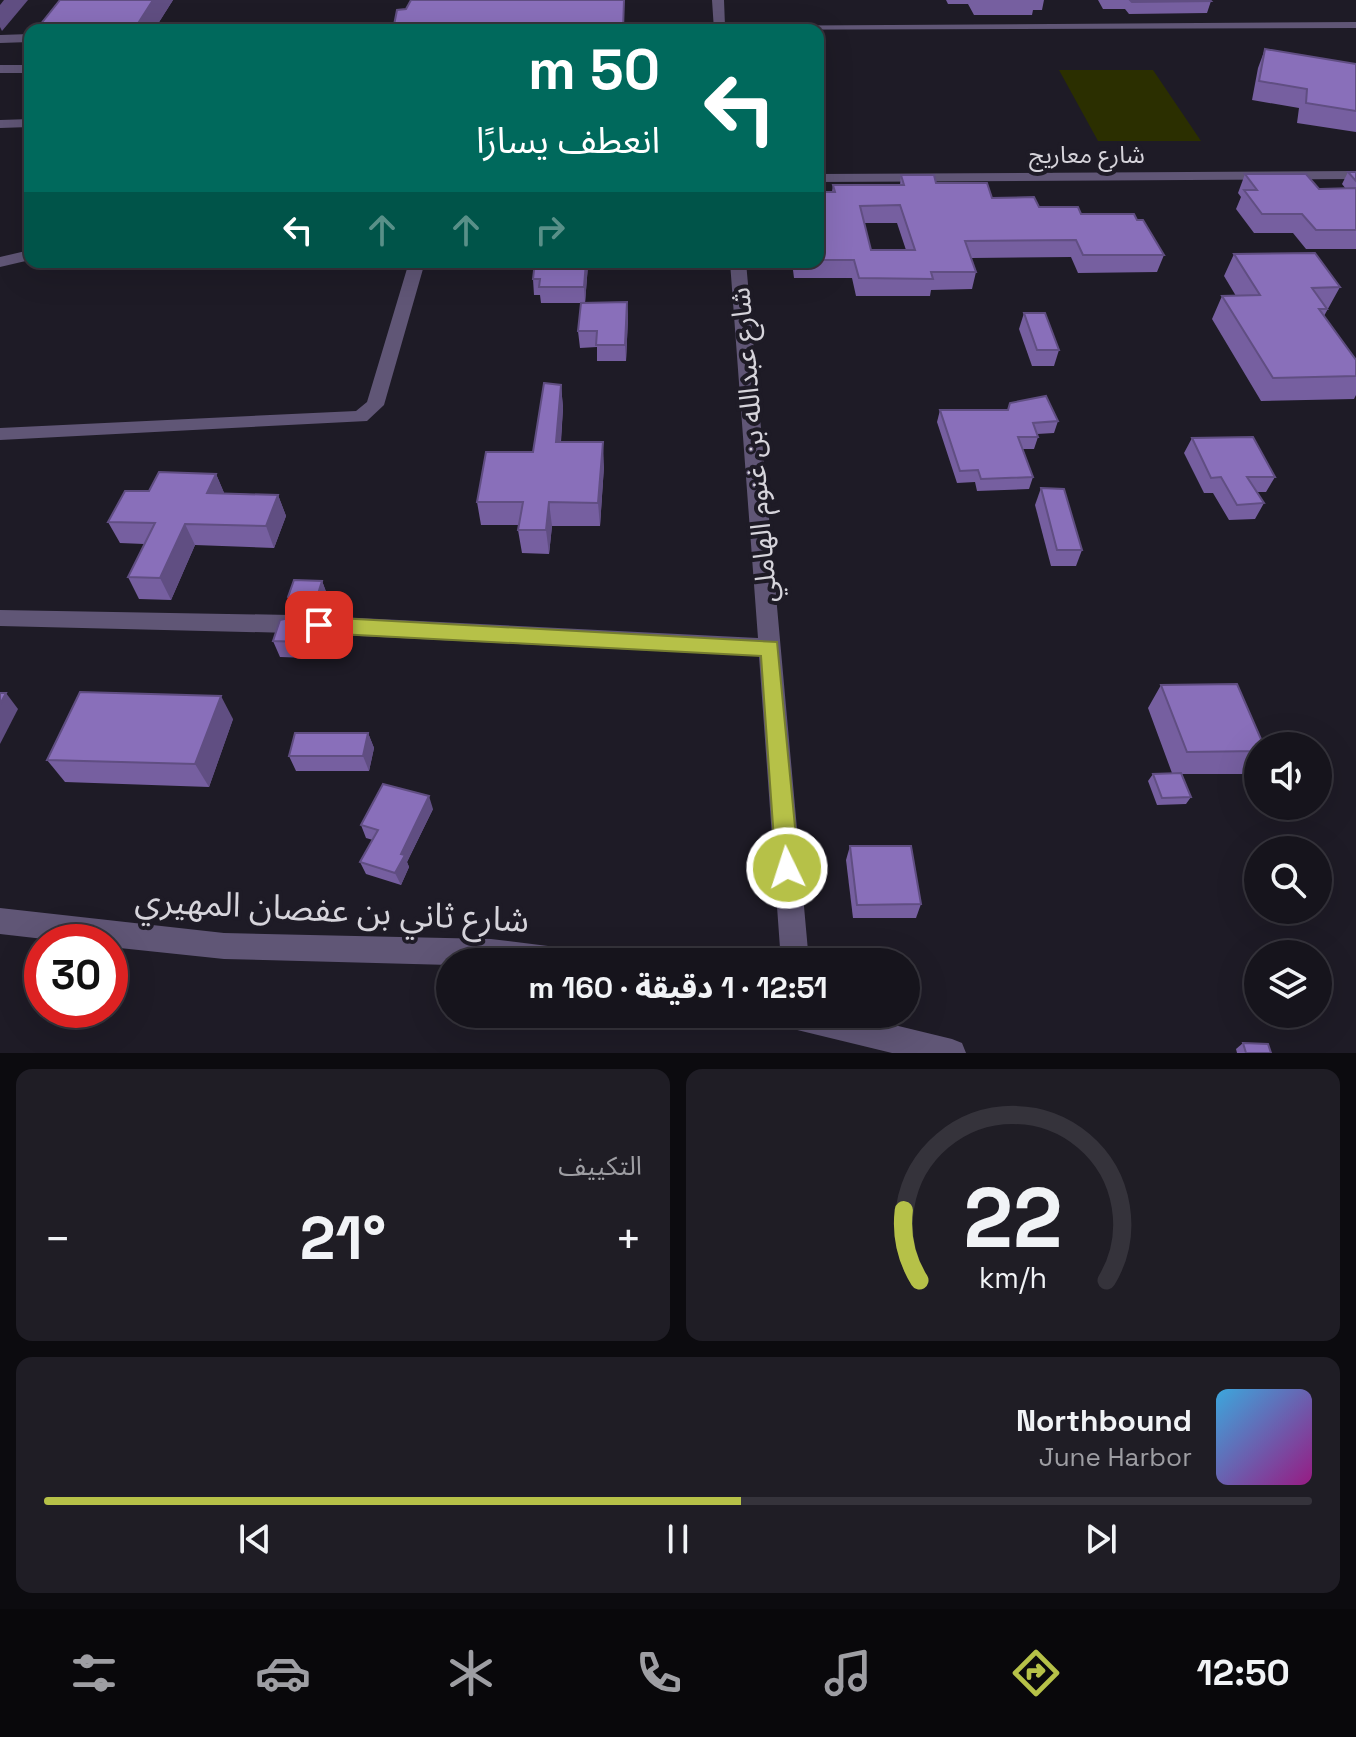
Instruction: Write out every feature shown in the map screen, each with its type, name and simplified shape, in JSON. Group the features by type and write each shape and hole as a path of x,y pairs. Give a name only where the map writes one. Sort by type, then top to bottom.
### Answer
{"street":[{"path":"718,0 720,24"},
{"path":"824,29 1356,25"},
{"path":"0,39 24,38"},
{"path":"0,69 24,69"},
{"path":"0,124 24,123"},
{"name":"شارع معاريج","path":"824,178 1356,175"},
{"path":"0,262 24,256"},
{"path":"0,434 361,417 375,405 415,268"},
{"name":"شارع عبدالله بن غنوم الهاملي","path":"738,268 794,948"},
{"path":"0,618 291,624"},
{"path":"319,625 770,648"},
{"name":"شارع ثاني بن عفصان المهيري","path":"0,921 237,947 436,952"},
{"path":"849,1028 952,1053"}],"green space":[{"path":"1059,70 1153,70 1201,141 1098,141"}],"building":[{"path":"60,0 153,0 138,24 41,24"},
{"path":"411,0 624,0 623,24 394,24 397,10 406,9"},
{"path":"1130,0 1210,0 1211,1 1132,2"},
{"path":"1265,49 1356,64 1356,111 1306,103 1307,89 1259,81"},
{"path":"1245,174 1306,174 1319,189 1356,188 1356,230 1316,230 1302,214 1262,214 1244,190 1257,190"},
{"path":"901,175 934,175 936,183 987,183 992,198 1034,197 1039,207 1078,207 1081,214 1134,214 1137,220 1143,220 1164,255 1083,255 1076,240 965,241 976,272 931,272 933,279 859,278 854,260 824,260 824,192 835,192 833,185 904,185","holes":["900,205 915,250 871,250 860,206"]},
{"path":"1315,253 1340,287 1312,288 1327,309 1319,309 1356,360 1356,376 1273,378 1222,296 1260,295 1234,254"},
{"path":"534,268 586,268 584,287 539,287 540,279 533,279"},
{"path":"627,302 625,345 596,345 597,331 578,331 581,303"},
{"path":"1024,313 1045,313 1059,350 1037,350"},
{"path":"544,383 561,385 556,442 603,442 598,503 549,502 546,530 518,530 523,502 477,502 486,452 533,452"},
{"path":"1046,396 1058,421 1033,423 1038,437 1018,437 1033,477 981,479 978,470 960,471 940,410 1008,410 1010,403"},
{"path":"1253,437 1275,477 1247,477 1264,503 1237,505 1221,477 1211,478 1192,438"},
{"path":"159,472 216,474 207,493 278,495 266,526 185,524 160,578 128,577 155,523 108,522 125,491 149,491"},
{"path":"1041,488 1064,489 1082,550 1057,550"},
{"path":"294,580 322,581 317,597 304,600 299,608 302,616 309,620 302,642 273,641 280,620 293,617 298,609 295,601 288,597"},
{"path":"1237,684 1258,732 1244,732 1244,751 1187,752 1161,685"},
{"path":"80,692 221,696 195,764 47,760"},
{"path":"295,733 368,733 363,756 289,756"},
{"path":"1181,773 1191,797 1162,798 1153,774"},
{"path":"383,784 429,796 395,873 360,862 378,830 361,825"},
{"path":"850,846 911,846 921,904 857,905"},
{"path":"1243,1043 1268,1044 1271,1053 1246,1053"}],"route":[{"path":"319,625 770,648 787,868"}]}
